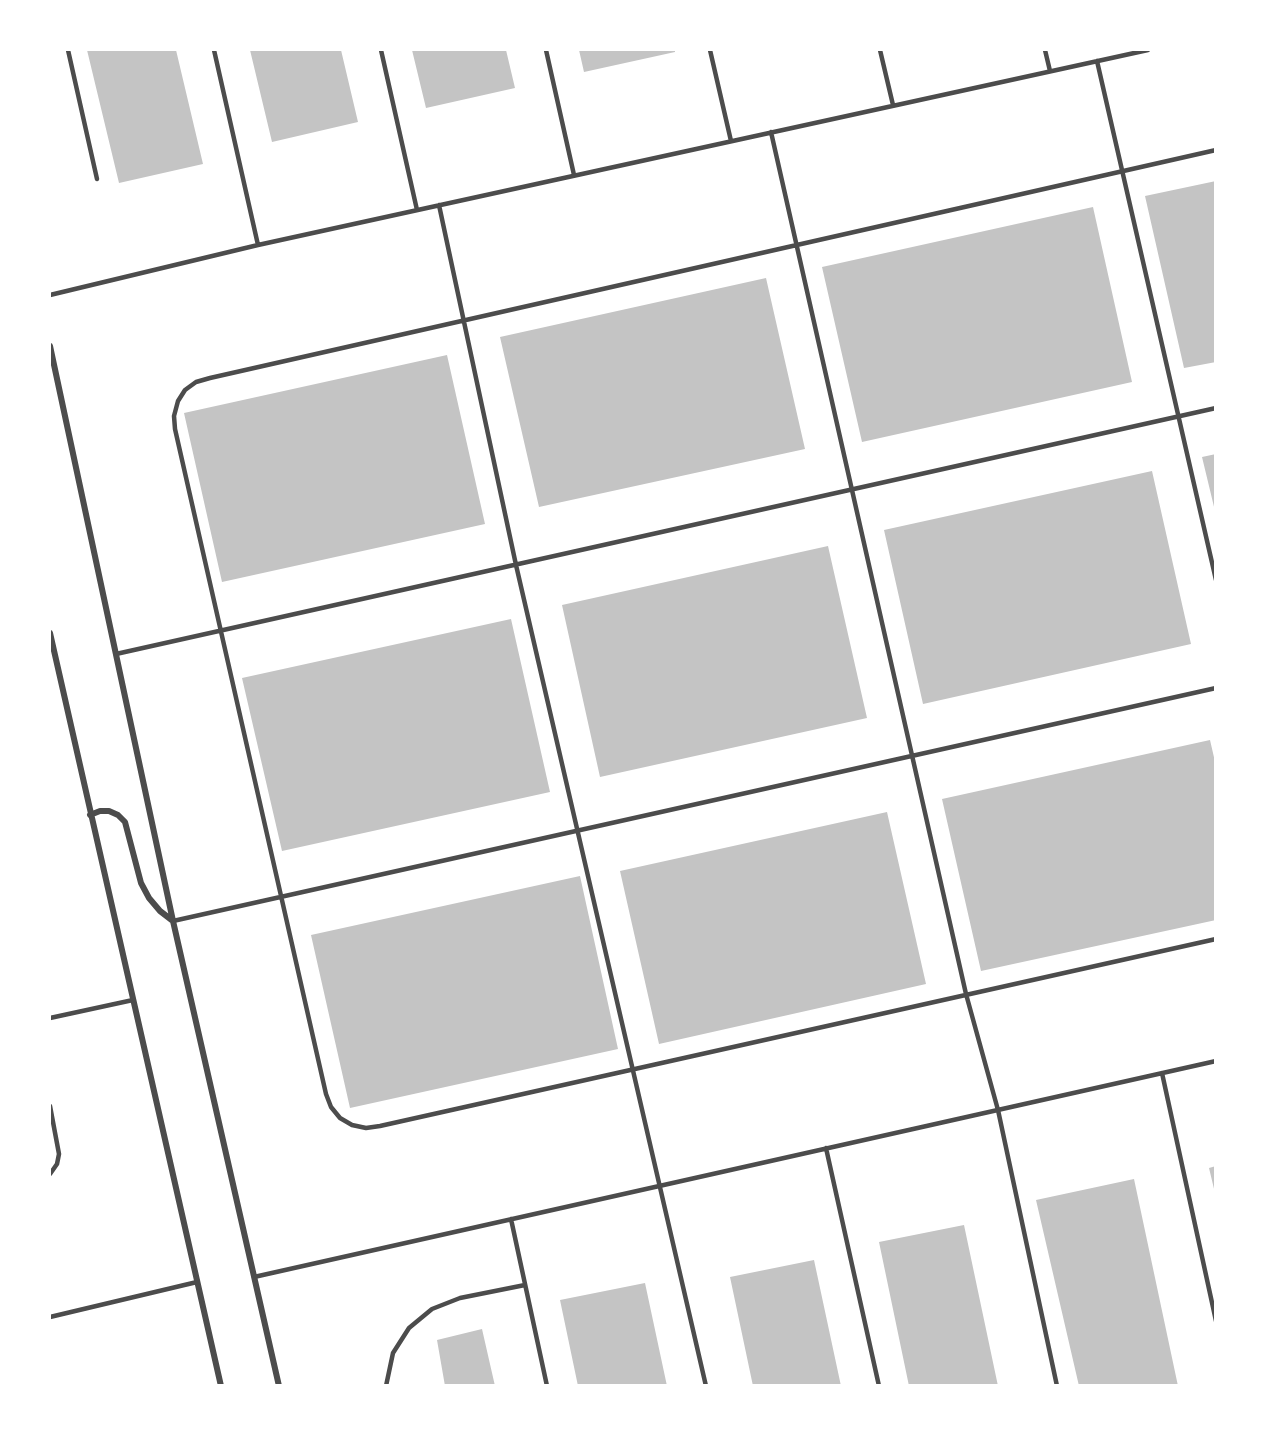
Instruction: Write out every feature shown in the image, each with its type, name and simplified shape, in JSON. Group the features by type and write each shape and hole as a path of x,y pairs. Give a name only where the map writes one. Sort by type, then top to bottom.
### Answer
{"street":[{"path":"50,346 173,921 279,1386"},
{"path":"50,633 220,1386"},
{"path":"90,815 100,811 109,811 118,815 124,822 141,883 149,898 173,921"}],"lane":[{"path":"68,50 97,179"},
{"path":"214,50 258,245"},
{"path":"381,50 417,210"},
{"path":"546,50 574,175"},
{"path":"710,50 731,141"},
{"path":"880,50 893,105"},
{"path":"1045,50 1050,71"},
{"path":"50,295 258,245 1148,50"},
{"path":"1097,61 1215,580"},
{"path":"771,132 966,994 998,1110 1057,1386"},
{"path":"1215,150 210,378 196,382 185,390 174,416 175,429 326,1094 331,1107 340,1118 352,1125 366,1128 380,1126 1215,939"},
{"path":"439,205 516,565 706,1386"},
{"path":"116,654 1215,408"},
{"path":"173,921 1215,688"},
{"path":"50,1018 134,1000"},
{"path":"254,1276 1215,1061"},
{"path":"1162,1073 1215,1322"},
{"path":"50,1106 59,1154 57,1164 50,1174"},
{"path":"826,1148 879,1386"},
{"path":"511,1219 547,1386"},
{"path":"50,1317 197,1282"},
{"path":"386,1386 393,1353 409,1328 432,1309 460,1298 525,1285"}],"building":[{"path":"87,50 176,50 203,164 119,183"},
{"path":"250,50 341,50 358,122 272,142"},
{"path":"412,50 506,50 515,88 426,108"},
{"path":"579,50 675,50 675,52 584,72"},
{"path":"1216,181 1216,362 1184,368 1145,196"},
{"path":"1093,207 1132,382 862,442 822,267"},
{"path":"766,278 805,449 539,507 500,337"},
{"path":"447,355 485,524 222,582 184,413"},
{"path":"1216,454 1216,511 1215,511 1202,457"},
{"path":"1152,471 1191,644 923,704 884,530"},
{"path":"828,546 867,718 600,777 562,605"},
{"path":"511,619 550,792 282,851 242,678"},
{"path":"1210,740 1216,766 1216,920 981,971 942,799"},
{"path":"887,812 926,984 659,1044 620,871"},
{"path":"580,876 618,1049 350,1108 311,935"},
{"path":"1216,1166 1216,1193 1215,1193 1209,1168"},
{"path":"1134,1179 1178,1386 1079,1386 1036,1200"},
{"path":"964,1225 998,1386 909,1386 879,1242"},
{"path":"814,1260 841,1386 753,1386 730,1277"},
{"path":"645,1283 667,1386 578,1386 560,1300"},
{"path":"482,1329 495,1386 445,1386 437,1340"}]}
